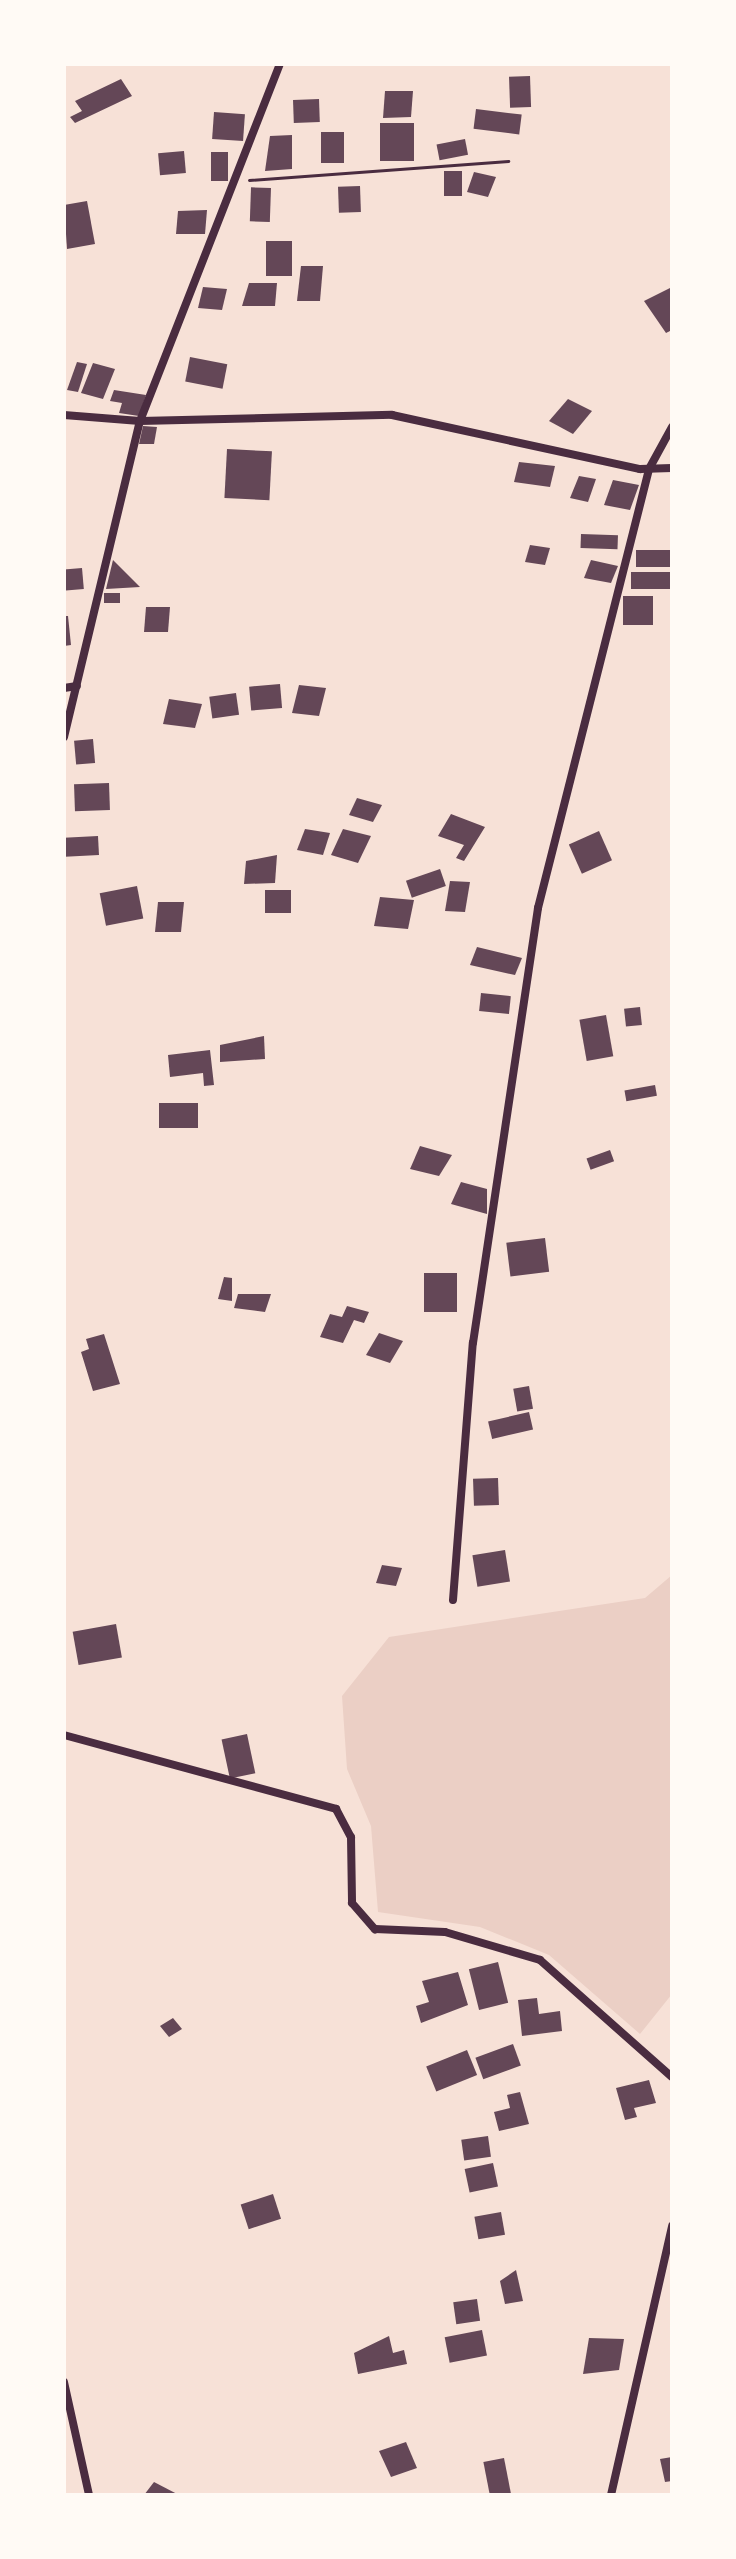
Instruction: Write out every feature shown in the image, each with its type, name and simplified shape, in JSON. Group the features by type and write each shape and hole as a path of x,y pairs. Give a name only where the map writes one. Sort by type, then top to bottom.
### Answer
{"street":[{"path":"64,737 140,421 280,64"},
{"path":"64,415 140,421 392,415 649,469 672,468"},
{"path":"453,1600 473,1343 538,908 649,469 672,427"},
{"path":"64,688 77,686"},
{"path":"64,1735 336,1809 351,1837 352,1903 375,1929 445,1932 540,1960 672,2077"},
{"path":"611,2495 672,2226"},
{"path":"64,2382 89,2495"}],"path":[{"path":"233,183 508,161"}],"shaded area":[{"path":"672,1575 672,1994 640,2034 549,1955 480,1927 378,1912 371,1826 347,1769 342,1696 389,1637 645,1598"}],"building":[{"path":"530,76 531,107 510,108 509,77"},
{"path":"121,79 132,96 75,123 70,117 82,111 75,101"},
{"path":"385,91 413,91 411,117 383,118"},
{"path":"319,99 320,122 294,123 293,100"},
{"path":"476,109 522,115 519,134 474,129"},
{"path":"214,112 245,114 243,141 212,139"},
{"path":"380,123 414,123 414,161 380,161"},
{"path":"321,132 344,132 344,163 321,163"},
{"path":"292,135 292,169 265,171 270,136"},
{"path":"465,139 468,155 440,160 437,145"},
{"path":"184,151 186,173 160,175 158,153"},
{"path":"211,152 228,152 228,181 211,181"},
{"path":"444,171 462,171 462,196 444,196"},
{"path":"474,172 496,177 488,197 467,192"},
{"path":"360,186 361,212 339,213 338,187"},
{"path":"251,187 271,188 270,222 250,221"},
{"path":"87,201 95,244 67,249 64,205"},
{"path":"207,210 205,234 176,234 178,211"},
{"path":"266,241 292,241 292,276 266,276"},
{"path":"301,266 323,266 320,301 297,301"},
{"path":"249,283 277,283 275,306 242,306"},
{"path":"203,287 227,289 222,310 198,308"},
{"path":"672,287 672,330 666,333 644,301"},
{"path":"190,357 227,364 223,389 185,382"},
{"path":"77,362 87,364 78,392 67,390"},
{"path":"93,363 115,369 103,399 81,393"},
{"path":"114,390 146,395 139,416 119,413 122,403 110,401"},
{"path":"568,399 592,411 573,434 549,421"},
{"path":"143,426 157,427 154,444 139,444"},
{"path":"227,449 272,451 269,500 224,498"},
{"path":"519,462 555,466 550,487 514,482"},
{"path":"579,476 596,479 588,502 570,498"},
{"path":"613,480 639,485 630,510 604,505"},
{"path":"581,534 618,535 617,549 581,548"},
{"path":"530,545 550,548 545,565 525,562"},
{"path":"636,550 672,550 672,567 636,567"},
{"path":"113,560 140,587 106,589"},
{"path":"591,560 618,566 611,583 584,578"},
{"path":"82,568 84,589 66,590 64,570"},
{"path":"631,572 672,572 672,589 631,589"},
{"path":"104,593 120,593 120,603 104,603"},
{"path":"623,596 653,596 653,625 623,625"},
{"path":"146,607 170,607 168,632 144,632"},
{"path":"64,616 68,616 71,645 64,646"},
{"path":"280,684 282,708 251,711 249,687"},
{"path":"299,685 326,688 319,716 292,713"},
{"path":"236,693 239,715 212,719 209,697"},
{"path":"169,699 202,704 195,728 163,724"},
{"path":"93,739 95,763 76,765 74,741"},
{"path":"109,783 110,810 75,811 74,784"},
{"path":"357,798 382,805 373,822 349,815"},
{"path":"451,814 485,827 464,861 456,858 464,845 438,836"},
{"path":"305,829 330,833 323,855 297,850"},
{"path":"343,829 371,836 358,863 331,855"},
{"path":"599,831 612,860 582,874 569,844"},
{"path":"98,836 99,855 65,857 64,838"},
{"path":"277,855 275,883 244,884 246,861"},
{"path":"440,869 446,886 412,898 406,881"},
{"path":"450,881 470,882 465,912 445,911"},
{"path":"137,886 143,918 106,926 100,893"},
{"path":"265,890 291,890 291,913 265,913"},
{"path":"380,897 414,900 408,929 374,926"},
{"path":"158,902 184,902 181,932 155,932"},
{"path":"477,947 522,958 515,975 470,965"},
{"path":"481,993 511,996 509,1014 479,1011"},
{"path":"640,1007 642,1025 626,1027 624,1009"},
{"path":"606,1015 613,1056 587,1061 579,1020"},
{"path":"264,1036 265,1059 220,1062 220,1045"},
{"path":"210,1050 214,1085 204,1086 203,1073 170,1077 168,1055"},
{"path":"655,1085 657,1096 626,1101 624,1090"},
{"path":"159,1103 198,1103 198,1128 159,1128"},
{"path":"420,1146 452,1155 439,1176 410,1169"},
{"path":"610,1150 614,1161 591,1170 587,1159"},
{"path":"461,1182 487,1189 487,1214 451,1204"},
{"path":"545,1238 549,1272 510,1276 506,1243"},
{"path":"424,1273 457,1273 457,1312 424,1312"},
{"path":"224,1277 232,1278 232,1301 218,1299"},
{"path":"238,1294 271,1294 265,1312 234,1308"},
{"path":"347,1306 369,1312 364,1323 354,1320 343,1343 320,1337 330,1314 342,1317"},
{"path":"379,1333 403,1341 390,1363 366,1355"},
{"path":"104,1334 120,1384 93,1391 81,1352 89,1349 86,1339"},
{"path":"529,1386 533,1409 517,1411 513,1389"},
{"path":"529,1412 533,1430 492,1439 488,1421"},
{"path":"498,1478 499,1505 474,1506 473,1479"},
{"path":"505,1550 510,1582 477,1587 472,1555"},
{"path":"382,1565 402,1568 396,1586 376,1583"},
{"path":"116,1624 122,1657 79,1665 73,1632"},
{"path":"247,1734 255,1773 230,1779 222,1739"},
{"path":"498,1962 508,2003 479,2010 469,1969"},
{"path":"458,1972 468,2005 421,2023 416,2006 429,2002 422,1981"},
{"path":"537,1998 539,2014 560,2011 562,2031 522,2036 518,2000"},
{"path":"173,2018 182,2029 169,2037 160,2026"},
{"path":"513,2044 521,2066 483,2079 475,2058"},
{"path":"467,2050 477,2075 436,2092 426,2066"},
{"path":"649,2080 656,2103 634,2108 637,2117 625,2120 616,2088"},
{"path":"520,2092 529,2124 499,2131 494,2112 510,2108 507,2095"},
{"path":"488,2136 491,2157 464,2161 461,2140"},
{"path":"493,2163 498,2186 470,2193 465,2169"},
{"path":"273,2194 281,2219 249,2229 241,2205"},
{"path":"501,2212 505,2235 478,2239 474,2217"},
{"path":"516,2270 523,2301 505,2304 500,2281"},
{"path":"477,2299 480,2321 456,2324 453,2302"},
{"path":"482,2330 487,2356 450,2363 445,2337"},
{"path":"389,2336 393,2353 404,2350 407,2364 358,2374 354,2353"},
{"path":"589,2338 624,2339 619,2370 583,2374"},
{"path":"406,2442 417,2468 391,2477 379,2451"},
{"path":"672,2457 672,2481 665,2482 660,2459"},
{"path":"504,2458 511,2495 490,2495 483,2462"},
{"path":"154,2482 179,2495 144,2495"}]}
